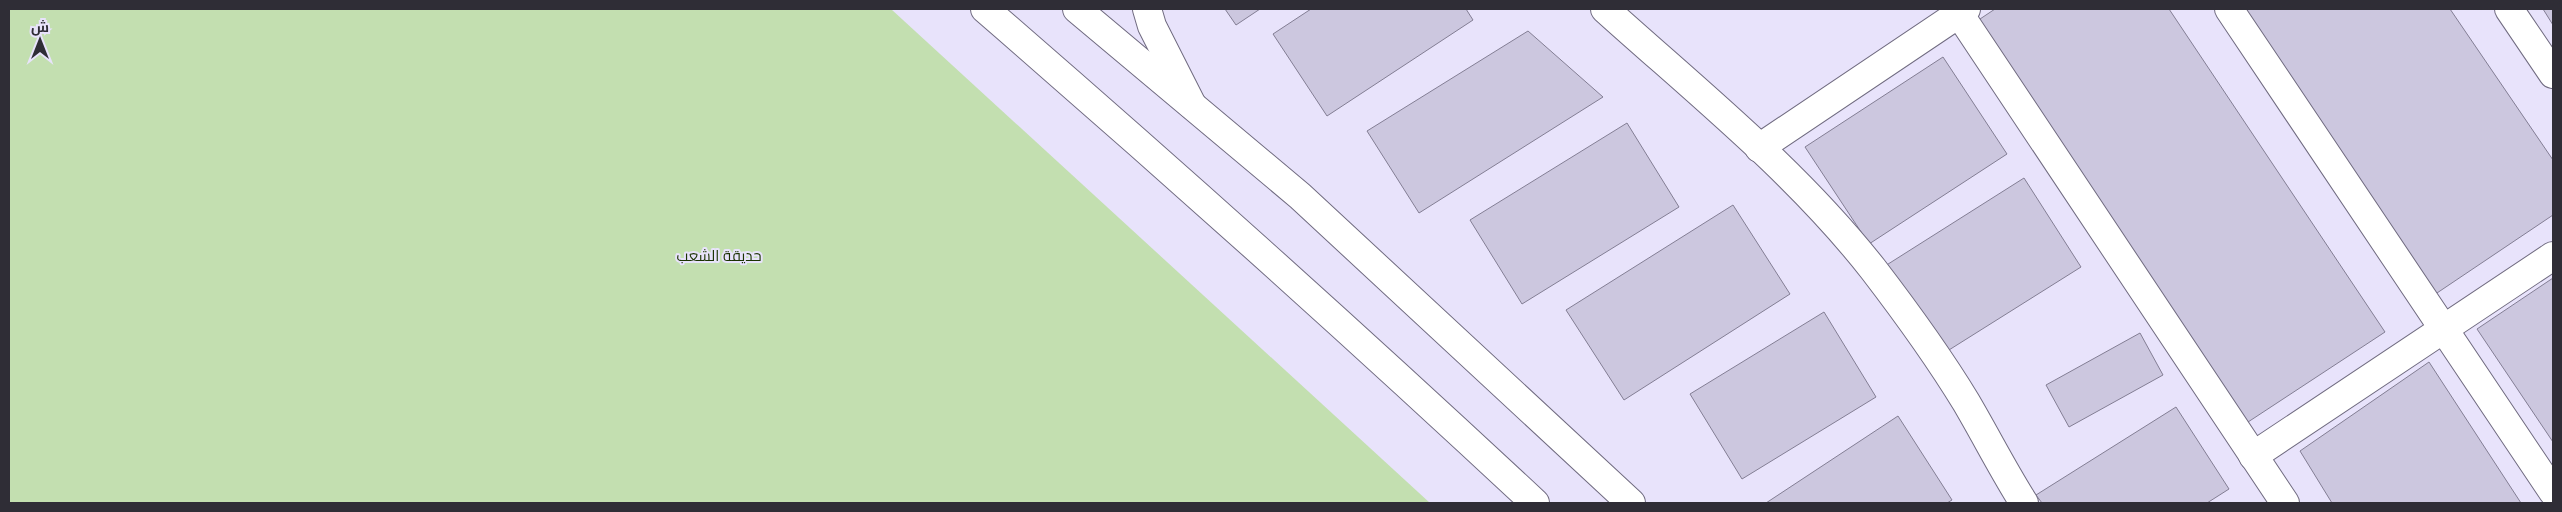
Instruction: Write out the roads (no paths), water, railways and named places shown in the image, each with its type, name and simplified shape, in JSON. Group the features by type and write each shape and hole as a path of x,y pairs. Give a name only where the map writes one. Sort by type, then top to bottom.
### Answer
{"street":[{"path":"985,9 1188,186 1376,355 1535,503"},
{"path":"1077,9 1192,104 1307,203 1631,503"},
{"path":"1147,9 1152,26 1192,104"},
{"path":"1605,9 1759,148 1818,206 1860,254 1921,333 1966,402 2024,503"},
{"path":"2229,9 2553,492"},
{"path":"2509,9 2553,74"},
{"path":"1759,148 1960,10 2285,503"},
{"path":"2253,456 2553,256"}],"park label":[{"name":"حديقة الشعب","path":"719,256"}]}
